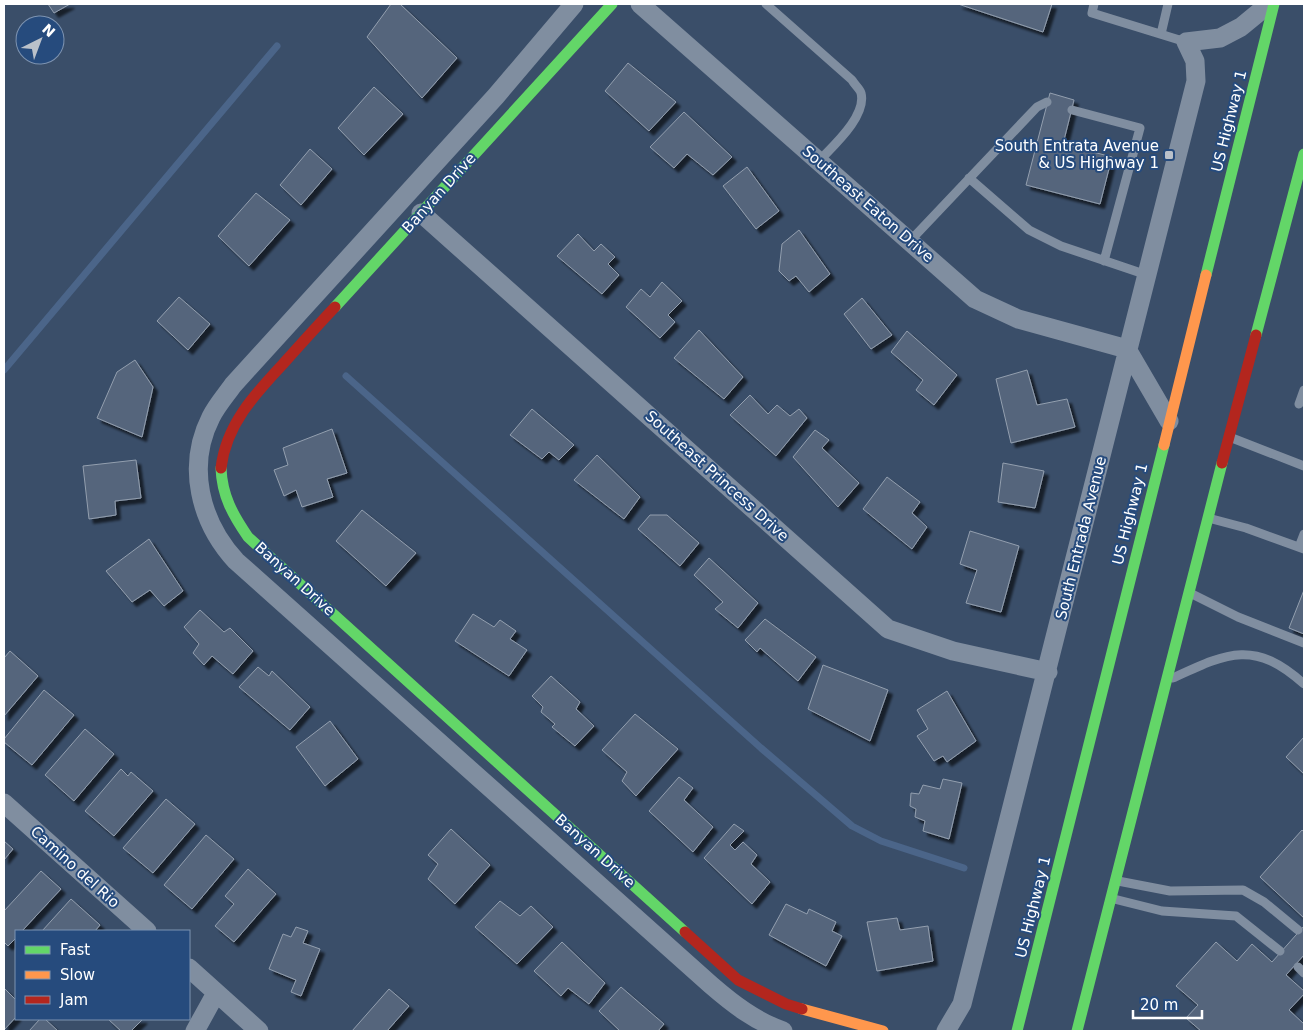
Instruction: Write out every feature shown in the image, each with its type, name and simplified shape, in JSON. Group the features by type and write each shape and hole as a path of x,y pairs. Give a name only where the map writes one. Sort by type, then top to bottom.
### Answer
{"main road":[{"name":"Banyan Drive","path":"612,4 251,399 236,420 226,442 220,464 220,477 229,509 248,537 738,980 786,1004 883,1031"},
{"name":"US Highway 1","path":"1017,1031 1168,421 1274,4"},
{"path":"1077,1031 1229,437 1294,207 1304,154"},
{"path":"1022,1012 1024,1031"}],"street":[{"name":"Banyan Drive","path":"574,4 496,96 233,385 211,417 204,433 200,451 199,483 207,517 221,543 236,561 711,985 736,1006 761,1023 783,1031"},
{"name":"Southeast Eaton Drive","path":"640,4 975,299 1018,319 1127,349"},
{"path":"1186,42 1220,38 1241,27 1269,4"},
{"name":"South Entrada Avenue","path":"946,1031 962,1004 1048,672 1127,349 1196,81 1195,61 1186,42"},
{"name":"Southeast Princess Drive","path":"421,213 888,629 953,651 1048,672"},
{"path":"304,308 321,323"},
{"path":"1127,349 1168,421"},
{"path":"221,543 242,530"},
{"path":"460,759 475,742"},
{"name":"Camino del Rio","path":"4,803 146,930"},
{"path":"190,969 259,1031"},
{"path":"736,1006 738,980"},
{"path":"195,1031 216,993"}],"lane":[{"path":"766,4 852,80 861,93 861,106 854,122 819,161"},
{"path":"1094,4 1092,13 1186,42"},
{"path":"1161,34 1168,4"},
{"path":"910,241 1037,107 1047,102"},
{"path":"1072,110 1140,128 1104,261"},
{"path":"969,178 1029,230 1061,246 1146,274"},
{"path":"1299,404 1304,390"},
{"path":"1229,437 1304,466"},
{"path":"1209,518 1246,528 1302,548 1304,534"},
{"path":"1190,593 1238,617 1304,643"},
{"path":"1167,681 1213,660 1233,654 1247,654 1271,660 1302,678"},
{"path":"1116,880 1170,891 1243,890 1264,902 1298,930"},
{"path":"1111,899 1162,911 1236,916 1280,951"}],"building":[{"path":"48,4 70,4 54,13"},
{"path":"391,4 400,4 457,58 422,98 367,37"},
{"path":"958,4 1052,4 1043,32"},
{"path":"628,63 676,102 649,131 605,91"},
{"path":"374,87 403,114 364,155 338,128"},
{"path":"1050,93 1074,100 1063,144 1112,157 1100,204 1026,185"},
{"path":"684,112 732,157 713,175 687,154 674,168 650,147"},
{"path":"310,149 332,169 301,205 280,185"},
{"path":"747,167 779,211 756,229 723,186"},
{"path":"256,193 290,220 249,266 218,236"},
{"path":"799,230 830,274 809,292 796,276 789,281 779,271 782,244"},
{"path":"578,234 594,251 601,244 615,257 608,264 619,275 602,294 557,256"},
{"path":"662,282 682,301 668,315 675,322 660,338 626,307 641,289 650,297"},
{"path":"179,297 210,324 188,350 157,321"},
{"path":"862,298 892,335 871,349 844,314"},
{"path":"699,330 743,377 724,399 674,358"},
{"path":"907,331 957,375 934,405 916,390 923,380 891,352"},
{"path":"135,360 153,387 142,437 97,418 117,372"},
{"path":"1027,370 1037,405 1067,399 1075,427 1011,443 996,379"},
{"path":"750,395 768,414 777,405 790,416 799,409 807,418 776,456 730,415"},
{"path":"532,409 574,445 559,460 549,452 542,459 510,435"},
{"path":"332,429 347,473 327,479 333,497 302,507 296,490 284,496 274,470 288,465 283,448"},
{"path":"815,430 829,440 822,448 859,483 838,507 793,457"},
{"path":"597,455 640,497 624,519 574,480"},
{"path":"136,460 141,498 115,501 116,515 89,519 83,466"},
{"path":"1003,463 1044,471 1035,508 998,502"},
{"path":"887,477 920,502 912,513 927,527 912,549 863,509"},
{"path":"362,510 416,553 386,586 336,541"},
{"path":"650,515 667,515 699,543 680,566 638,529"},
{"path":"970,531 1019,546 1001,612 966,603 977,570 960,564"},
{"path":"149,539 183,591 164,606 150,590 132,602 106,571"},
{"path":"709,558 758,603 738,628 715,609 723,602 694,575"},
{"path":"1304,590 1304,634 1289,628"},
{"path":"200,610 224,632 230,628 253,651 233,674 212,656 204,665 193,653 199,644 184,627"},
{"path":"473,614 494,627 500,620 516,631 510,639 527,650 509,676 455,641"},
{"path":"765,619 816,657 798,681 760,648 757,652 745,640"},
{"path":"10,651 38,676 4,716 4,658"},
{"path":"823,665 888,690 870,741 808,709"},
{"path":"258,667 269,676 272,671 310,707 290,730 239,687"},
{"path":"551,676 580,702 576,709 594,726 575,746 552,727 555,724 541,712 543,707 532,696"},
{"path":"44,690 74,715 32,765 4,742 4,739"},
{"path":"947,691 976,741 947,762 943,756 934,761 917,736 928,729 917,710"},
{"path":"635,714 678,749 636,796 622,781 627,772 602,750"},
{"path":"330,721 358,759 325,786 296,747"},
{"path":"85,729 114,754 74,801 45,775"},
{"path":"1304,737 1304,774 1286,757"},
{"path":"121,769 128,776 131,772 153,791 114,836 85,811"},
{"path":"679,777 693,788 684,800 713,827 693,852 649,811"},
{"path":"943,779 962,783 949,839 923,831 925,821 915,817 916,809 910,806 911,793 919,794 923,785 940,789"},
{"path":"166,799 195,824 153,873 123,848"},
{"path":"734,824 744,831 730,845 735,850 743,842 757,855 751,864 770,882 752,904 704,858"},
{"path":"451,829 490,865 455,904 428,879 438,864 428,855"},
{"path":"1302,830 1304,832 1304,918 1260,877"},
{"path":"206,835 234,859 192,909 164,885"},
{"path":"4,841 13,849 4,860"},
{"path":"248,869 276,894 234,942 215,926 234,904 225,896"},
{"path":"41,871 61,889 23,930 15,930 15,939 8,946 4,942 4,911"},
{"path":"71,899 100,925 96,930 43,930"},
{"path":"500,901 520,916 531,906 553,927 517,964 475,927"},
{"path":"786,904 807,914 809,909 836,922 832,931 842,936 826,966 769,935"},
{"path":"897,918 900,930 928,926 933,961 877,971 867,922"},
{"path":"1304,926 1304,955 1286,975 1304,991 1304,994 1289,1010 1304,1024 1304,1031 1201,1031 1186,1018 1198,1005 1176,986 1216,942 1237,961 1252,944 1272,962"},
{"path":"296,927 308,931 303,943 320,949 301,996 291,992 296,980 269,969 283,934 291,937"},
{"path":"562,942 605,983 589,1004 568,988 561,996 534,971"},
{"path":"621,987 664,1024 658,1031 620,1031 599,1011"},
{"path":"4,988 15,999 15,1018 4,1030"},
{"path":"389,989 409,1006 387,1031 352,1031"},
{"path":"39,1020 46,1020 58,1031 29,1031"},
{"path":"109,1020 142,1020 131,1031 121,1031"}],"waterway":[{"path":"4,370 277,46"},
{"path":"346,376 761,748 852,826 881,841 964,868"}],"traffic: fast":[{"path":"335,307 612,4"},
{"path":"1206,275 1274,4"},
{"path":"1256,335 1304,154"},
{"path":"1017,1031 1164,445"},
{"path":"1077,1031 1222,463"},
{"path":"221,468 229,505 248,537 685,932"}],"traffic: slow":[{"path":"1164,445 1206,275"},
{"path":"802,1009 883,1031"}],"traffic: jam":[{"path":"221,468 224,452 235,424 252,399 335,307"},
{"path":"1222,463 1256,335"},
{"path":"685,932 738,980 786,1004 802,1009"}],"place":[{"name":"South Entrata Avenue & US Highway 1","path":"1169,155"}]}
